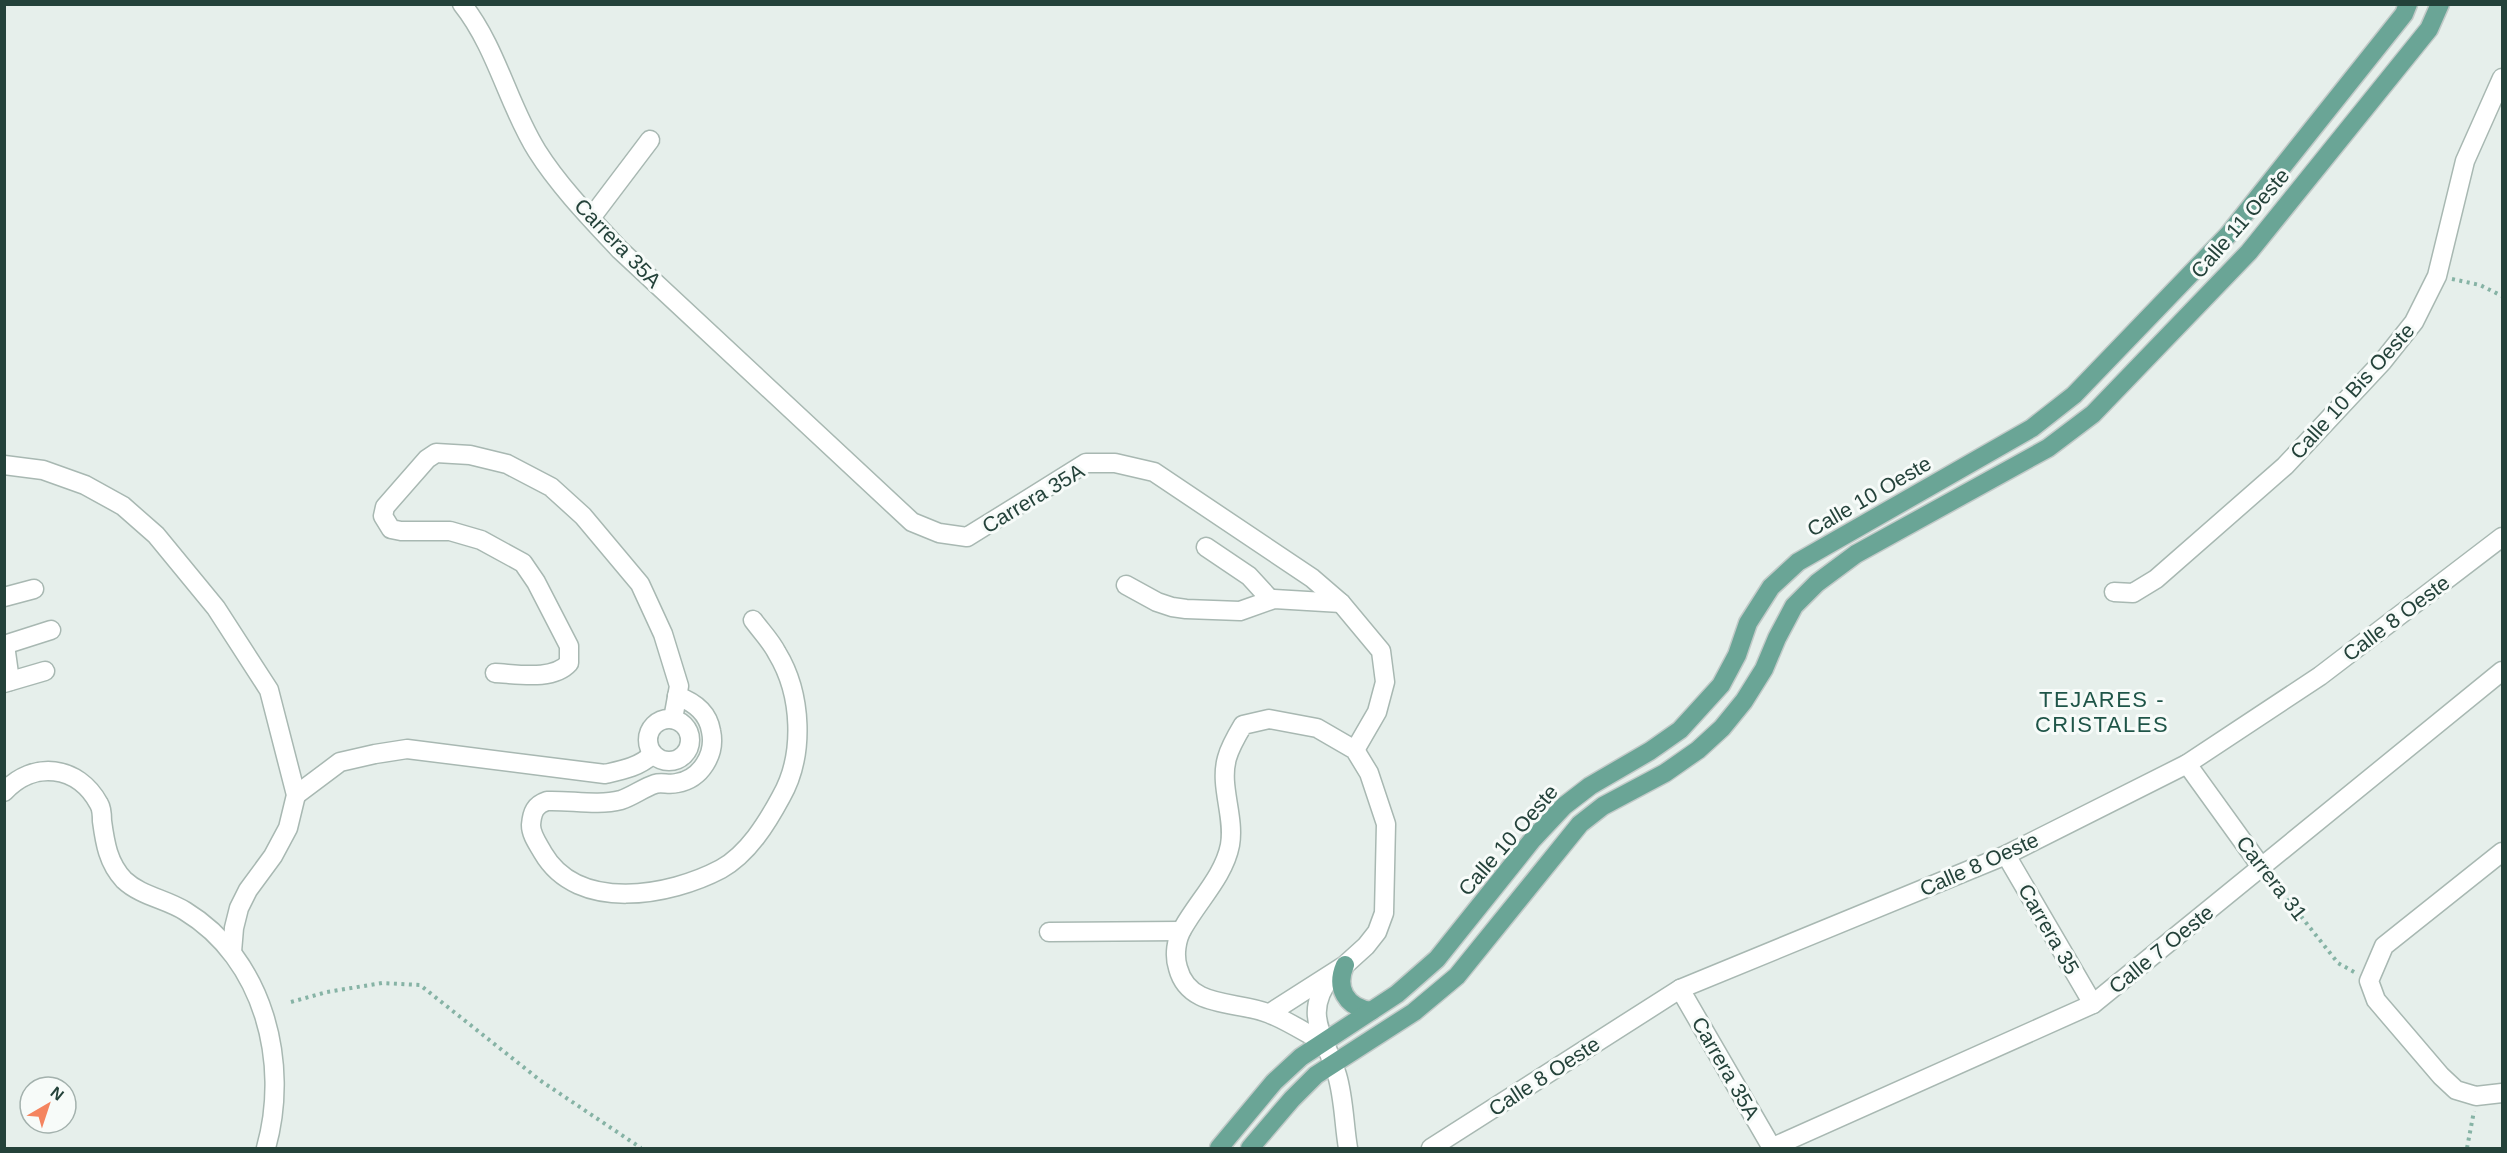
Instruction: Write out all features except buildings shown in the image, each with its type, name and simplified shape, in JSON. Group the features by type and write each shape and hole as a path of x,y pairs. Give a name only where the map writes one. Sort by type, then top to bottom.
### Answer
{"main road":[{"name":"Calle 11 Oeste","path":"2032,428 2074,395 2228,235 2397,23 2408,4"},
{"name":"Calle 11 Oeste","path":"2048,448 2093,414 2249,252 2429,29 2440,4"},
{"name":"Calle 10 Oeste","path":"1219,1149 1274,1082 1301,1057 1397,994 1437,959 1533,839 1563,806 1590,786 1650,751 1680,730 1721,685 1737,654 1748,623 1772,587 1798,562 2032,428"},
{"name":"Calle 10 Oeste","path":"1250,1149 1292,1099 1316,1075 1414,1012 1457,976 1580,824 1603,806 1665,773 1698,750 1722,728 1744,701 1764,669 1794,606 1818,583 1856,554 2048,448"},
{"path":"1345,965 1340,982 1347,1000 1354,1006 1371,1011"}],"street":[{"name":"Carrera 35A","path":"462,4 473,19 498,66 516,111 538,152 591,218 621,250 912,522 939,533 967,537 1086,463 1115,463 1154,472 1312,578 1341,603 1381,651 1385,682 1377,712 1355,750"},
{"name":"Calle 10 Bis Oeste","path":"2114,592 2133,593 2156,579 2285,466 2383,361 2414,322 2437,276 2465,161 2502,78"},
{"path":"591,218 650,140"},
{"path":"495,674 552,674 563,670 569,663 569,646 523,562 481,540 450,531 401,531 391,529 386,522 383,516 385,507 436,453 470,455 507,464 551,487 583,516 640,584 663,634 679,686 673,719"},
{"path":"4,465 43,470 85,484 123,506 156,535 216,608 269,690 296,795 288,828 273,856 248,890 239,908 232,952"},
{"name":"Calle 8 Oeste","path":"1431,1149 1680,989 2006,855 2187,764 2320,676 2502,537"},
{"path":"1206,548 1249,576 1270,599"},
{"path":"1126,585 1172,608 1240,611 1270,599 1341,603"},
{"path":"4,597 34,589"},
{"path":"677,696 698,707 711,727 711,751 700,771 680,783 656,783 621,800 590,803 547,801 538,804 532,814 531,832 548,861 573,882 606,893 628,895 669,888 722,868 750,845 766,824 783,794 794,766 797,721 788,677 778,653 753,620"},
{"path":"45,671 8,682 5,645 51,630"},
{"name":"Calle 7 Oeste","path":"1772,1148 2092,1004 2502,671"},
{"path":"669,717 681,721 689,730 691,742 686,754 675,761 663,761 653,754 647,743 649,730 657,721 669,717"},
{"path":"1323,1042 1270,1013 1206,999 1193,993 1184,983 1176,962 1181,930 1221,870 1230,846 1231,827 1225,772 1227,757 1243,725 1269,719 1317,728 1355,750 1369,773 1386,824 1384,914 1377,932 1366,946 1333,974 1323,986 1316,1016 1323,1042 1337,1074 1348,1149"},
{"path":"296,795 340,762 407,749 605,774 630,768 644,762 653,754"},
{"name":"Carrera 31","path":"2187,764 2262,868"},
{"path":"4,792 15,780 40,771 51,770 68,774 87,786 100,805 106,848 111,860 125,880 148,895 184,910 210,929 232,952 251,982 262,1008 273,1054 275,1084 266,1149"},
{"path":"2502,852 2384,946 2369,981 2376,1000 2441,1076 2456,1090 2476,1096 2502,1093"},
{"name":"Carrera 35","path":"2006,855 2092,1004"},
{"path":"1049,932 1181,930"},
{"path":"1270,1013 1345,965"},
{"name":"Carrera 35A","path":"1680,989 1772,1148"}],"path":[{"path":"2437,276 2480,285 2502,296"},
{"name":"Carrera 31","path":"2262,868 2338,963 2369,981"},
{"path":"291,1002 327,992 382,983 420,985 541,1080 641,1149"},
{"path":"2467,1149 2476,1096"}],"district":[{"name":"TEJARES - CRISTALES","path":"2102,712"}]}
